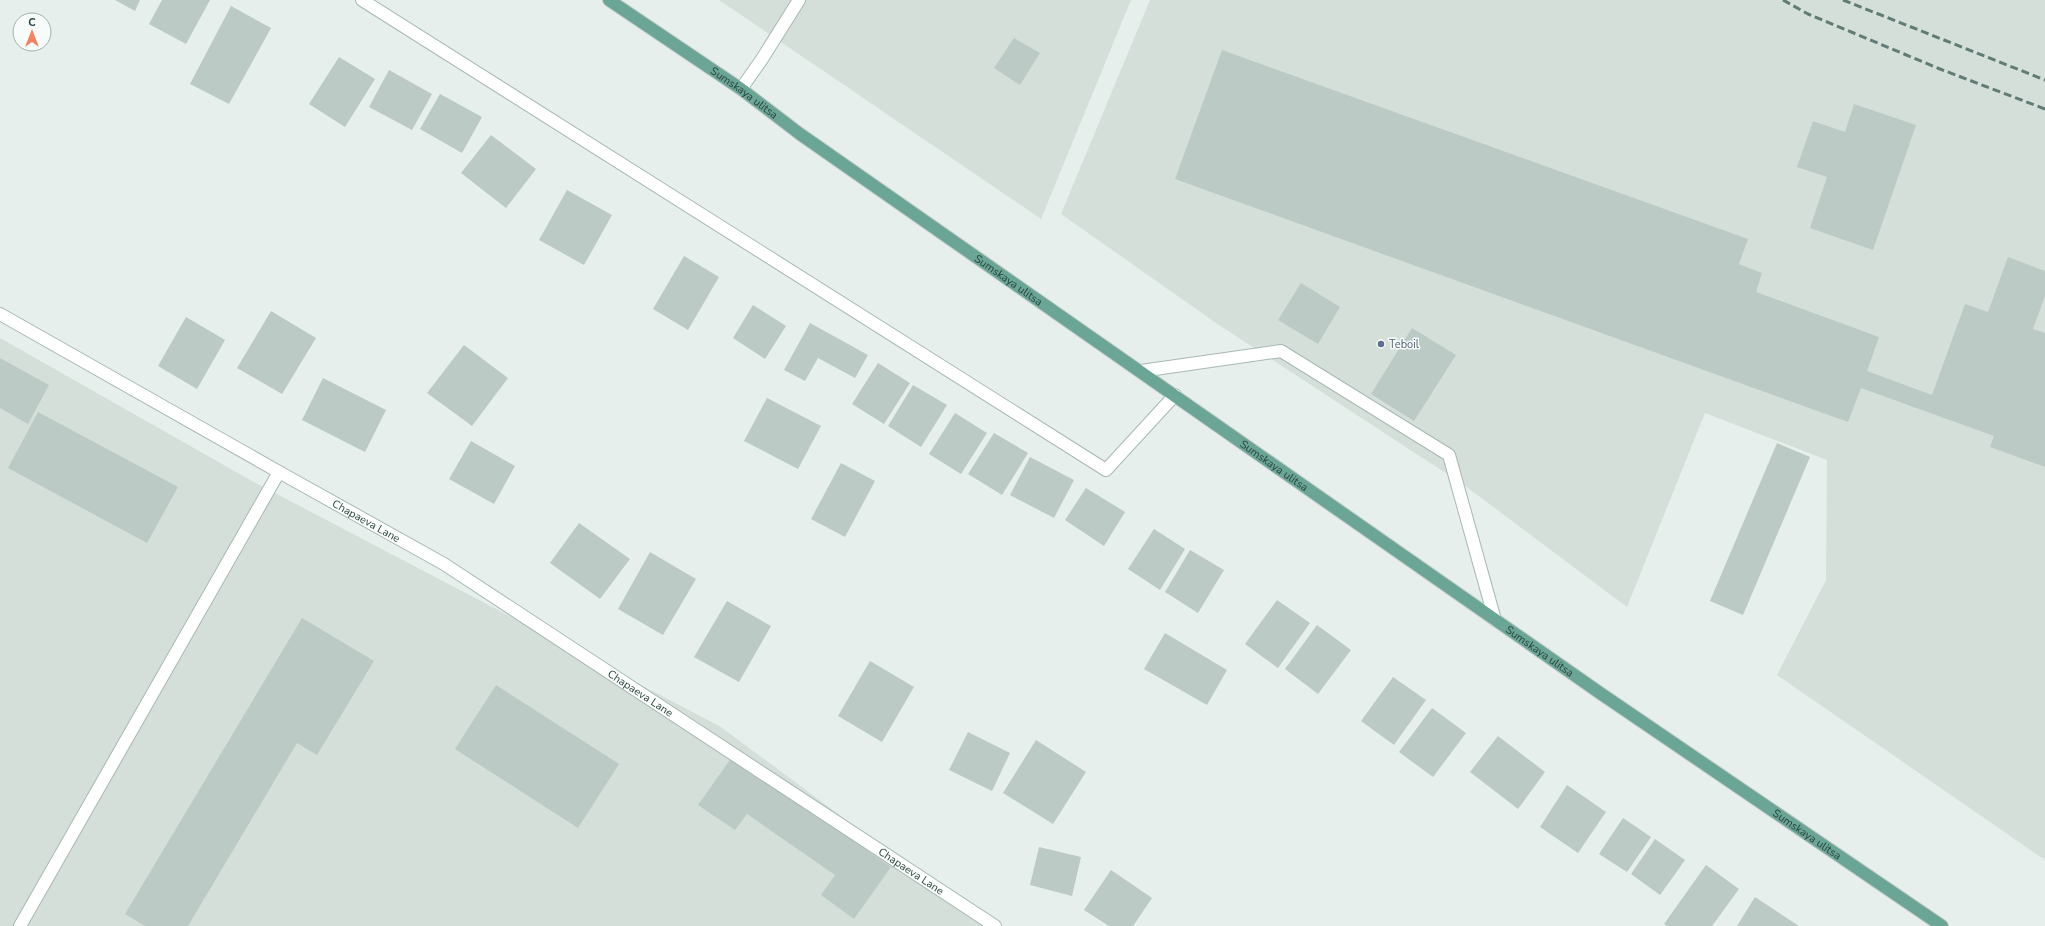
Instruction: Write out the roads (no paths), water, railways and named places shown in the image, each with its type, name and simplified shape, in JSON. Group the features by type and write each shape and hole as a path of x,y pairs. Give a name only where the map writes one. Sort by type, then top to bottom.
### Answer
{"main road":[{"name":"Sumskaya ulitsa","path":"609,0 741,89 800,134 1141,371 1606,698 1942,926"}],"street":[{"path":"362,0 1106,470 1175,395"},
{"path":"741,89 762,59 799,0"},
{"name":"Chapaeva Lane","path":"0,314 444,564 995,926"},
{"path":"1141,371 1281,351 1449,455 1495,620"},
{"path":"20,926 279,472"}],"railway":[{"path":"1783,0 1808,14 1940,69 2045,109"},
{"path":"1843,0 2045,80"}],"place":[{"name":"Teboil","path":"1381,344"}]}
